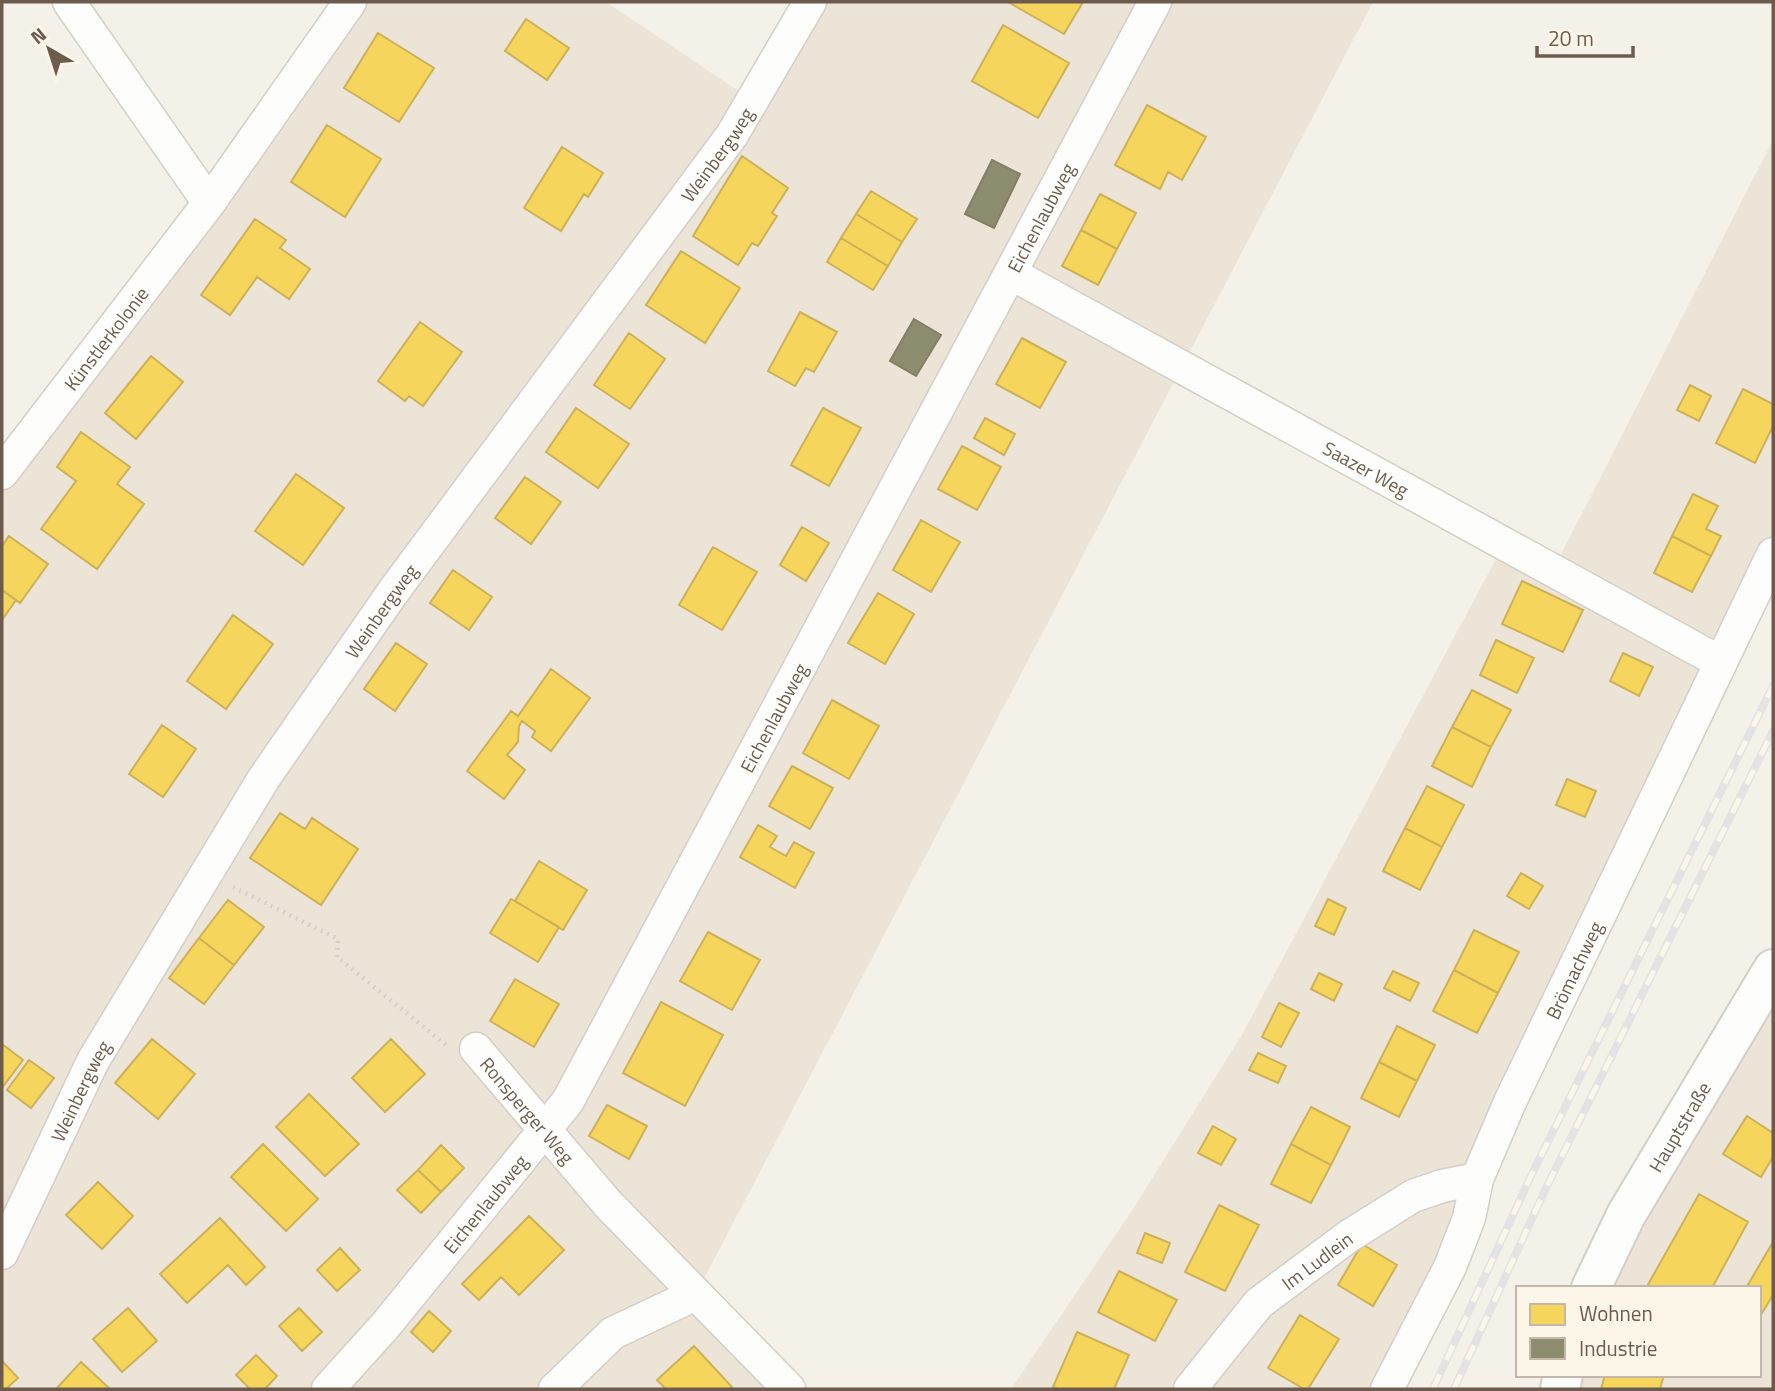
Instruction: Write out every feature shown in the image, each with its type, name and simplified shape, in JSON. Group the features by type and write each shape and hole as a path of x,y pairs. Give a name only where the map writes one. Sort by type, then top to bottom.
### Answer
{"street":[{"path":"69,2 209,203"},
{"name":"Künstlerkolonie","path":"2,473 209,203 350,2"},
{"name":"Weinbergweg","path":"2,1253 93,1061 264,778 393,592 733,135 810,2"},
{"name":"Eichenlaubweg","path":"328,1389 546,1129 575,1089 1155,2"},
{"name":"Saazer Weg","path":"1012,274 1720,662"},
{"name":"Brömachweg","path":"1387,1389 1450,1266 1469,1218 1477,1179 1510,1102 1773,554"},
{"name":"Hauptstraße","path":"1592,1286 1626,1215 1773,969"},
{"name":"Ronsperger Weg","path":"476,1049 608,1204 789,1389"},
{"name":"Im Ludlein","path":"1190,1389 1259,1303 1349,1236 1413,1196 1442,1186 1477,1179"},
{"path":"555,1389 613,1333 696,1294"}],"path":[{"name":"Ronsperger Weg","path":"207,874 338,939 337,957 465,1060 476,1049"}],"shaded area":[{"path":"350,2 606,2 752,100 810,2 1373,2 696,1294 789,1389 2,1389 2,473"},
{"path":"1773,140 1773,554 1379,1389 1011,1389 1133,1209 1243,1033 1504,544 1553,570"},
{"path":"1773,996 1773,1389 1581,1389 1583,1377 1761,1377 1761,1286 1610,1286 1656,1185"}],"building: Wohnen":[{"path":"1008,2 1083,2 1064,34"},
{"path":"526,19 569,48 547,80 505,51"},
{"path":"1003,25 1069,63 1038,118 972,81"},
{"path":"378,33 434,68 399,122 344,88"},
{"path":"1147,105 1206,137 1182,180 1168,172 1160,189 1115,165"},
{"path":"327,125 381,159 345,217 291,182"},
{"path":"562,147 603,173 588,197 584,194 561,231 524,208"},
{"path":"742,156 788,188 772,213 777,216 758,246 752,243 738,265 693,236"},
{"path":"871,191 917,219 902,242 856,214"},
{"path":"1100,194 1136,213 1117,249 1081,230"},
{"path":"856,214 902,242 888,266 841,238"},
{"path":"255,219 286,240 280,248 310,269 289,299 257,277 230,315 201,295"},
{"path":"1081,230 1117,249 1098,285 1062,266"},
{"path":"841,238 888,266 873,290 827,262"},
{"path":"681,251 740,288 705,343 646,305"},
{"path":"800,312 837,332 814,372 806,368 795,386 768,371"},
{"path":"420,322 462,352 423,406 409,396 405,401 378,381"},
{"path":"629,333 665,359 630,409 594,385"},
{"path":"1022,338 1066,362 1040,408 996,384"},
{"path":"151,356 183,382 136,439 105,413"},
{"path":"1690,385 1711,396 1699,421 1677,410"},
{"path":"1743,389 1773,404 1773,426 1755,463 1716,443"},
{"path":"576,408 629,444 598,488 546,452"},
{"path":"823,408 861,428 829,486 791,465"},
{"path":"985,418 1015,434 1004,455 974,438"},
{"path":"81,432 130,467 117,484 144,504 97,569 41,529 76,481 57,467"},
{"path":"962,446 1001,467 977,510 938,489"},
{"path":"296,474 344,508 303,565 255,531"},
{"path":"525,477 561,502 531,544 495,518"},
{"path":"1693,494 1718,506 1706,529 1721,536 1711,556 1672,536"},
{"path":"921,520 960,542 931,592 893,570"},
{"path":"802,527 829,543 806,581 780,565"},
{"path":"9,536 48,564 20,603 2,590 2,546"},
{"path":"1672,536 1711,556 1692,592 1654,573"},
{"path":"713,547 757,572 722,630 679,605"},
{"path":"453,570 492,597 469,630 430,603"},
{"path":"1522,581 1583,610 1563,652 1502,624"},
{"path":"2,590 16,600 2,620"},
{"path":"878,593 914,614 885,664 848,643"},
{"path":"233,615 273,644 226,709 187,681"},
{"path":"1496,640 1534,658 1517,693 1480,675"},
{"path":"396,643 427,664 395,711 364,689"},
{"path":"1623,653 1653,667 1639,696 1610,681"},
{"path":"551,669 590,698 551,751 532,737 535,731 522,721 518,742 507,755 525,770 504,799 467,771 511,711 518,716"},
{"path":"1472,690 1511,710 1491,747 1452,727"},
{"path":"832,700 879,726 849,779 803,753"},
{"path":"162,725 196,749 163,797 129,774"},
{"path":"1452,727 1491,747 1472,787 1432,766"},
{"path":"792,766 833,788 810,829 769,806"},
{"path":"1567,779 1596,791 1585,817 1556,805"},
{"path":"1427,786 1464,805 1442,847 1405,828"},
{"path":"280,813 305,829 312,818 358,849 321,905 250,858"},
{"path":"758,825 777,836 770,847 786,856 794,842 814,853 795,888 740,857"},
{"path":"1405,828 1442,847 1420,890 1383,871"},
{"path":"539,861 587,890 563,930 515,901"},
{"path":"1521,873 1543,886 1529,909 1507,896"},
{"path":"511,899 559,927 538,962 490,933"},
{"path":"1328,899 1346,908 1334,935 1315,926"},
{"path":"228,900 264,927 234,965 199,938"},
{"path":"1474,930 1519,952 1498,993 1454,970"},
{"path":"708,932 760,960 732,1010 680,981"},
{"path":"199,938 234,965 204,1004 169,978"},
{"path":"1454,970 1498,993 1477,1033 1433,1011"},
{"path":"1393,971 1419,983 1410,1001 1384,988"},
{"path":"1319,973 1342,984 1334,1001 1311,989"},
{"path":"515,979 559,1004 534,1047 490,1021"},
{"path":"661,1002 723,1035 685,1106 623,1073"},
{"path":"1279,1003 1299,1013 1281,1047 1262,1037"},
{"path":"1397,1026 1435,1045 1417,1081 1379,1062"},
{"path":"152,1039 195,1074 158,1119 115,1083"},
{"path":"391,1039 425,1074 385,1112 352,1078"},
{"path":"2,1044 23,1060 2,1088"},
{"path":"1258,1053 1286,1066 1278,1083 1249,1070"},
{"path":"29,1060 54,1078 31,1108 7,1090"},
{"path":"1379,1062 1417,1081 1399,1117 1361,1098"},
{"path":"309,1094 359,1144 325,1176 276,1127"},
{"path":"607,1105 647,1126 629,1159 589,1136"},
{"path":"1311,1107 1350,1127 1331,1165 1291,1144"},
{"path":"1747,1116 1773,1133 1773,1157 1761,1177 1723,1154"},
{"path":"1213,1126 1236,1139 1221,1165 1198,1153"},
{"path":"263,1144 318,1199 286,1231 231,1177"},
{"path":"1291,1144 1331,1165 1311,1203 1271,1184"},
{"path":"441,1145 464,1168 441,1192 418,1170"},
{"path":"418,1170 441,1192 421,1213 397,1190"},
{"path":"98,1182 133,1216 102,1249 66,1215"},
{"path":"1699,1194 1748,1222 1713,1286 1647,1286"},
{"path":"1219,1205 1259,1225 1225,1291 1185,1272"},
{"path":"529,1216 564,1250 519,1295 501,1277 479,1300 462,1284"},
{"path":"220,1218 265,1267 246,1285 228,1265 187,1303 160,1274"},
{"path":"1145,1233 1170,1243 1162,1263 1137,1253"},
{"path":"1773,1242 1773,1295 1761,1315 1761,1286 1747,1286"},
{"path":"1362,1244 1397,1265 1373,1306 1338,1285"},
{"path":"340,1248 360,1270 337,1291 317,1270"},
{"path":"1119,1271 1177,1300 1155,1341 1098,1312"},
{"path":"128,1308 157,1341 122,1372 93,1339"},
{"path":"299,1308 322,1332 302,1351 279,1326"},
{"path":"429,1311 451,1331 433,1352 411,1332"},
{"path":"1300,1315 1339,1339 1308,1389 1268,1368"},
{"path":"1077,1332 1129,1355 1114,1389 1053,1387"},
{"path":"694,1346 732,1387 666,1389 657,1380"},
{"path":"256,1355 277,1376 265,1389 250,1389 236,1375"},
{"path":"2,1361 18,1378 6,1389 2,1389"},
{"path":"81,1362 110,1389 56,1389"},
{"path":"1604,1377 1663,1377 1660,1389 1601,1389"}],"building: Industrie":[{"path":"992,160 1020,174 994,228 965,214"},
{"path":"914,319 941,335 916,376 890,361"}],"railway":[{"path":"1433,1389 1530,1178 1773,686"},
{"path":"1454,1389 1546,1188 1773,731"}]}
